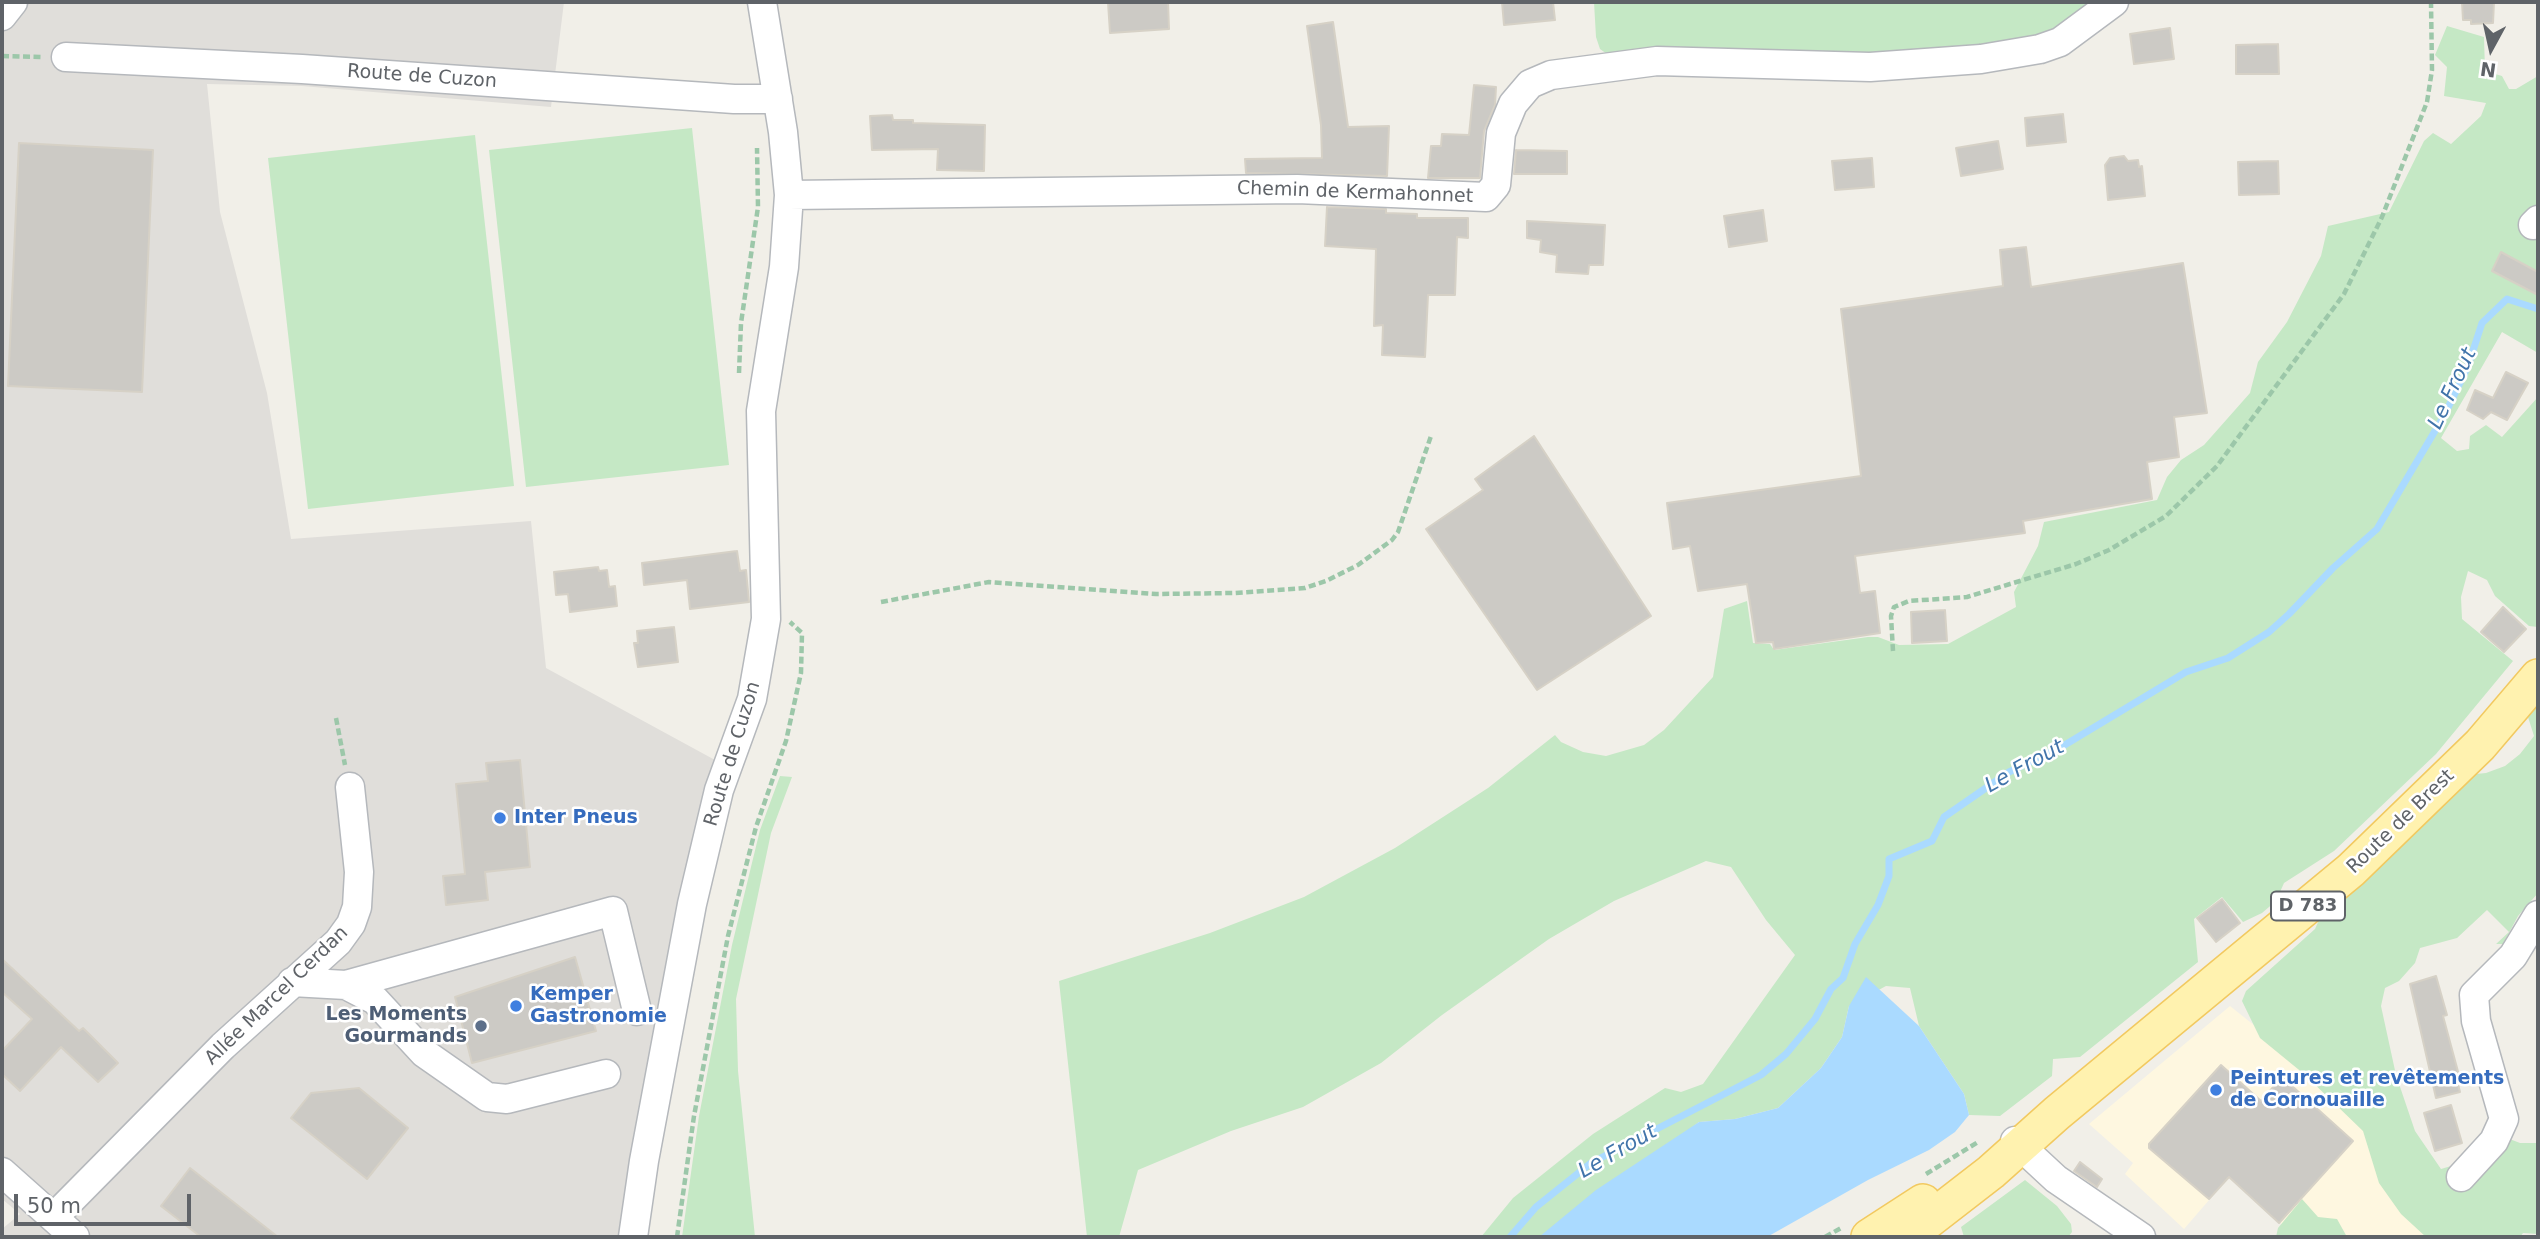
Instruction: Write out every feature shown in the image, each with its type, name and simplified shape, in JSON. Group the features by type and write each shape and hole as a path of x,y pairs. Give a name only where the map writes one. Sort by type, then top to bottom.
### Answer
{"main road":[{"name":"Route de Brest","path":"1907,1237 2392,834 2480,745 2538,677"},
{"name":"Route de Brest","path":"1869,1237 2018,1144"}],"street":[{"path":"2,16 13,2"},
{"name":"Route de Cuzon","path":"633,1237 646,1149 692,904 719,790 747,719 760,662 766,619 761,411 785,260 789,195 778,99 762,2"},
{"name":"Chemin de Kermahonnet","path":"789,195 1297,189 1486,197 1496,185 1501,133 1513,104 1530,84 1551,75 1657,61 1870,67 1981,59 2040,49 2060,41 2114,2"},
{"name":"Route de Cuzon","path":"66,57 302,69 734,99 778,99"},
{"name":"Allée Marcel Cerdan","path":"55,1216 223,1046 338,942 355,916 359,872 349,787"},
{"path":"292,982 346,985 612,911 637,1011"},
{"path":"2461,1177 2494,1141 2504,1119 2476,1021 2474,995 2513,956 2538,915"},
{"path":"346,985 375,1000 416,1045 463,1083 486,1097 507,1099 606,1074"},
{"path":"2018,1144 2056,1179 2141,1237"},
{"path":"2,1171 55,1216 75,1237"}],"path":[{"path":"1893,650 1891,616 1894,607 1909,601 1967,597 2076,564 2109,550 2166,516 2217,466 2344,294 2377,228 2427,102 2432,69 2431,2"},
{"path":"2,56 66,57"},
{"path":"739,385 741,323 758,207 757,144"},
{"path":"881,602 989,582 1156,594 1235,593 1305,588 1350,569 1392,540 1398,532 1431,436"},
{"path":"677,1237 694,1116 728,936 756,827 789,732 802,673 802,633 789,621 766,619"},
{"path":"336,718 349,787"}],"shaded area":[{"path":"2,2 564,2 551,107 302,86 207,84 220,212 267,393 291,539 531,521 546,668 715,760 624,1237 2,1237 2,1229 20,1214 2,1199"},
{"path":"2230,1006 2518,1236 2296,1237 2229,1177 2184,1229 2125,1174 2133,1163 2089,1124"}],"green space":[{"path":"1594,2 2101,2 2054,35 1905,56 1607,54 1600,49 1596,37"},
{"path":"2447,26 2484,37 2485,71 2502,76 2509,89 2516,89 2538,76 2538,353 2502,332 2441,438 2457,451 2469,449 2470,436 2486,425 2502,437 2538,397 2538,627 2529,626 2495,596 2487,580 2468,571 2461,597 2462,619 2513,661 2436,754 2334,851 2284,883 2276,901 2262,913 2243,922 2222,897 2194,919 2198,962 2080,1057 2053,1059 2052,1076 2000,1116 1969,1115 1964,1094 1919,1026 1910,988 1886,986 1849,1006 1842,1037 1821,1068 1778,1108 1735,1119 1699,1122 1552,1237 1481,1237 1513,1198 1593,1134 1665,1088 1681,1092 1703,1084 1795,955 1766,920 1731,867 1706,861 1614,901 1549,939 1442,1015 1381,1063 1303,1107 1231,1131 1138,1170 1119,1237 1087,1237 1059,981 1210,933 1304,897 1395,848 1488,788 1555,735 1561,742 1583,752 1606,756 1644,745 1664,730 1713,677 1724,609 1747,601 1753,643 1770,644 1774,650 1868,637 1878,637 1899,645 1948,644 2016,607 2014,592 2038,546 2044,522 2157,500 2167,477 2181,460 2204,445 2250,393 2258,362 2287,322 2321,256 2328,226 2389,212 2424,141 2433,133 2451,144 2481,116 2486,103 2444,96 2447,67 2435,55"},
{"path":"692,128 729,465 526,487 489,150"},
{"path":"475,135 514,486 308,509 268,158"},
{"path":"2538,698 2538,893 2518,916 2503,944 2496,944 2509,932 2487,910 2457,938 2420,948 2415,963 2399,981 2385,988 2381,1006 2396,1075 2415,1131 2441,1169 2468,1161 2507,1138 2520,1143 2538,1143 2538,1234 2523,1233 2520,1237 2426,1237 2401,1214 2379,1183 2363,1131 2304,1074 2260,1038 2242,1001 2246,991 2315,929 2324,909 2466,775 2486,773 2505,766 2520,754 2534,736 2528,717"},
{"path":"780,776 792,777 771,833 736,999 738,1071 755,1237 682,1237 699,1116 732,945 760,830"},
{"path":"2025,1180 2057,1206 2071,1224 2072,1232 2068,1237 1964,1237 1961,1227"},
{"path":"2302,1199 2318,1217 2337,1219 2347,1237 2276,1237 2278,1228"}],"water":[{"path":"1866,977 1919,1026 1964,1094 1969,1115 1955,1132 1929,1150 1868,1180 1767,1237 1539,1237 1596,1190 1699,1122 1735,1119 1778,1108 1821,1068 1842,1037 1849,1006"}],"building":[{"path":"1108,2 1168,2 1169,29 1110,33"},
{"path":"1502,2 1553,2 1555,20 1504,25"},
{"path":"2462,2 2494,2 2493,23 2471,24 2471,20 2463,20"},
{"path":"1333,22 1348,127 1389,126 1387,176 1246,173 1245,159 1322,158 1321,125 1307,26"},
{"path":"2170,28 2174,59 2134,64 2130,34"},
{"path":"2278,44 2279,74 2236,74 2236,45"},
{"path":"1474,85 1496,87 1495,105 1484,131 1480,178 1428,178 1431,146 1441,146 1442,134 1469,135"},
{"path":"2063,114 2066,142 2027,146 2025,118"},
{"path":"892,115 893,120 913,120 913,123 985,125 984,171 937,170 938,149 872,150 870,116"},
{"path":"1998,141 2003,169 1961,176 1956,148"},
{"path":"19,143 153,150 142,392 8,386"},
{"path":"1516,150 1567,151 1567,174 1514,174"},
{"path":"2124,156 2128,161 2138,160 2139,167 2142,166 2145,196 2108,200 2105,165 2110,158"},
{"path":"1872,158 1874,187 1835,190 1832,161"},
{"path":"2278,161 2279,194 2239,195 2238,162"},
{"path":"1327,207 1386,209 1386,213 1417,214 1417,218 1468,218 1468,238 1457,237 1455,295 1428,295 1425,357 1382,355 1383,325 1374,326 1376,249 1325,246"},
{"path":"1763,210 1767,241 1729,247 1724,216"},
{"path":"1527,221 1605,225 1603,265 1589,265 1588,274 1556,272 1557,255 1540,252 1541,240 1527,238"},
{"path":"2026,247 2031,287 2183,263 2207,413 2174,417 2179,457 2147,462 2152,499 2023,521 2025,533 1855,556 1860,593 1875,591 1880,633 1774,649 1773,642 1756,643 1747,584 1698,591 1690,546 1673,549 1667,503 1861,476 1841,309 2003,286 2000,250"},
{"path":"2501,252 2538,272 2538,295 2492,271"},
{"path":"2506,372 2528,383 2507,420 2491,412 2483,419 2467,410 2475,390 2493,398"},
{"path":"1534,436 1651,616 1537,690 1426,529 1483,490 1475,479"},
{"path":"737,551 740,571 746,570 749,602 690,609 687,580 644,585 642,563"},
{"path":"598,567 599,571 607,570 609,587 615,586 617,606 570,612 568,594 556,595 554,572"},
{"path":"2503,607 2526,629 2504,652 2481,632"},
{"path":"1945,610 1947,641 1912,643 1911,612"},
{"path":"674,627 678,662 638,667 634,643 638,643 637,631"},
{"path":"520,760 530,867 485,872 488,900 446,905 443,876 465,874 456,784 488,781 486,763"},
{"path":"2222,899 2240,923 2216,942 2197,918"},
{"path":"575,957 596,1031 472,1063 455,997"},
{"path":"2,959 79,1031 83,1028 118,1063 98,1082 61,1047 20,1091 2,1074 2,1051 32,1019 2,992"},
{"path":"2436,976 2447,1015 2443,1016 2460,1079 2457,1080 2460,1092 2436,1098 2410,984"},
{"path":"2221,1065 2261,1101 2282,1077 2353,1141 2279,1223 2229,1177 2209,1199 2149,1148 2149,1144"},
{"path":"359,1088 408,1128 367,1179 291,1118 311,1093"},
{"path":"2451,1105 2462,1143 2435,1151 2424,1113"},
{"path":"2080,1162 2102,1179 2097,1187 2074,1171"},
{"path":"190,1168 278,1237 201,1237 161,1206"}],"waterway":[{"name":"Le Frout","path":"1510,1237 1536,1207 1591,1163 1761,1075 1786,1054 1815,1019 1831,989 1843,978 1855,944 1878,905 1889,876 1889,859 1932,841 1944,817 2009,772 2063,746 2186,672 2228,658 2269,632 2289,614 2333,568 2377,529 2445,414 2468,366 2482,323 2507,299 2538,309"}],"place":[{"name":"Inter Pneus","path":"500,818"},
{"name":"Kemper Gastronomie","path":"516,1006"},
{"name":"Les Moments Gourmands","path":"481,1026"},
{"name":"Peintures et revêtements de Cornouaille","path":"2216,1090"}]}
